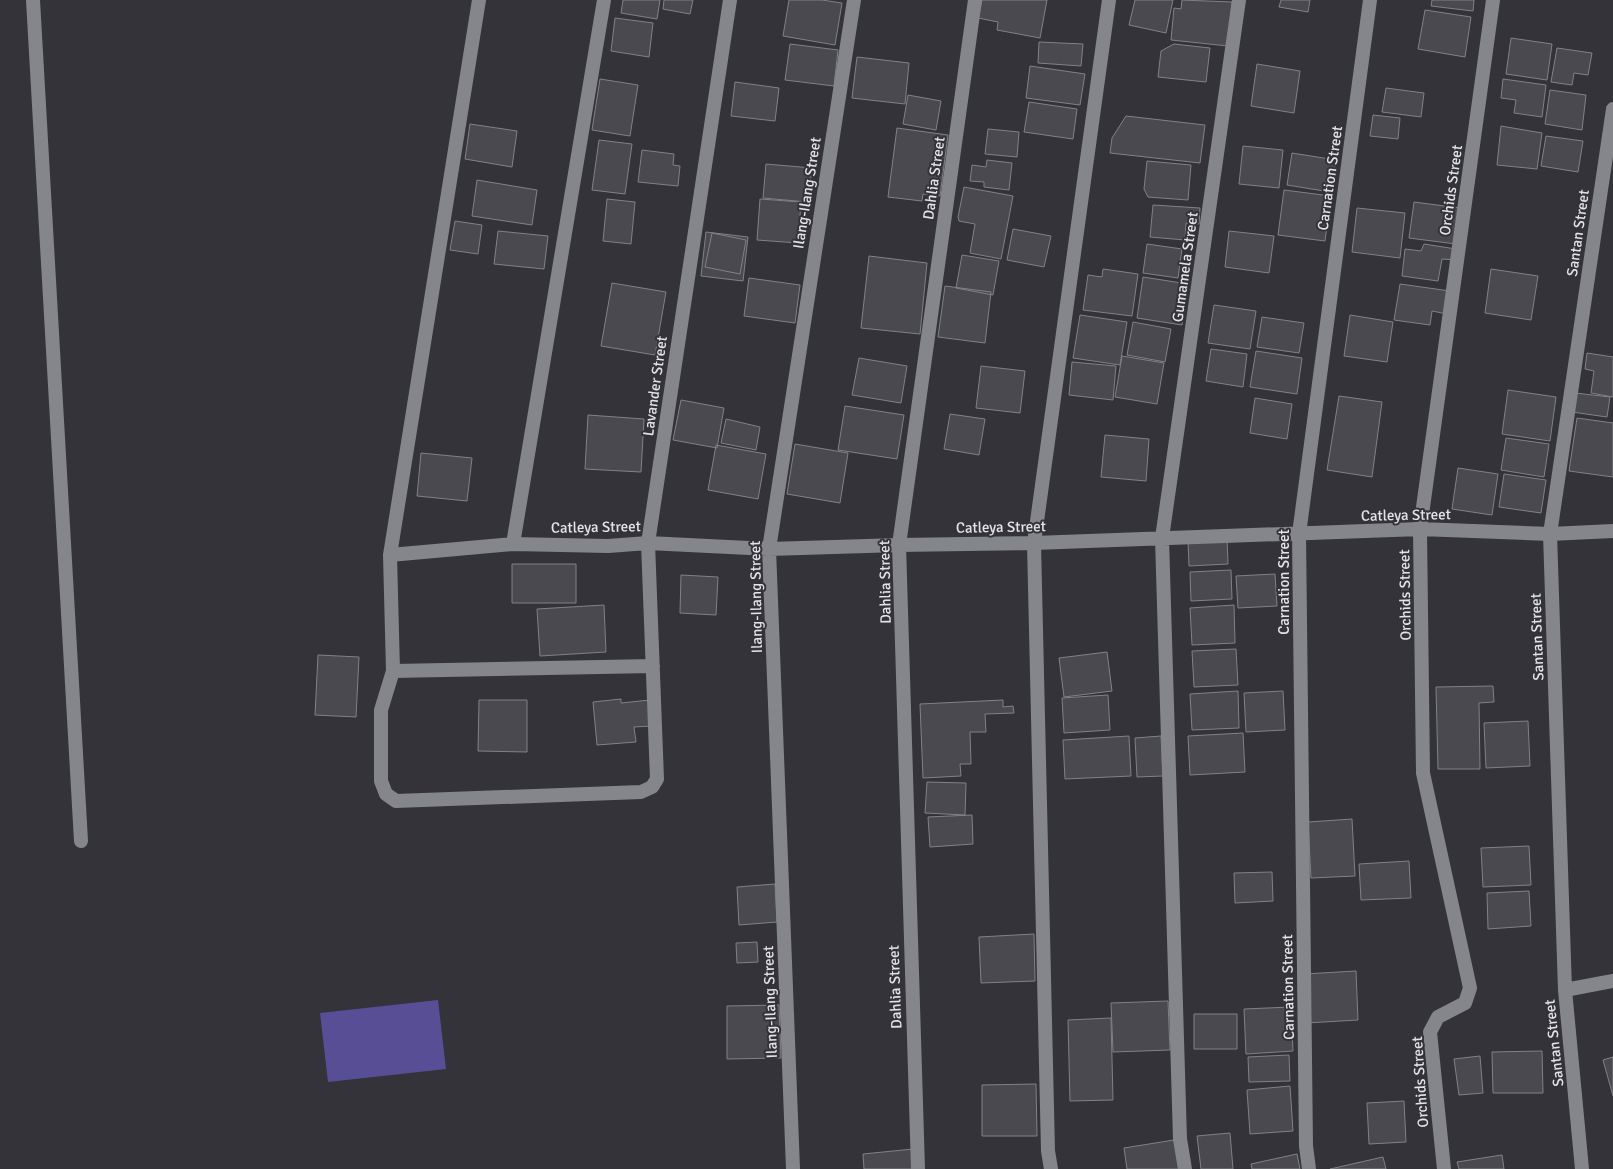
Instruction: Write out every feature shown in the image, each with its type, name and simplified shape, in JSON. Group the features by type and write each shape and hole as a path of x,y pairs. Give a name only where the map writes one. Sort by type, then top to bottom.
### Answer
{"street":[{"path":"33,0 81,841"},
{"path":"479,0 390,555 394,671 653,666"},
{"path":"513,544 604,0"},
{"name":"Lavander Street","path":"394,671 381,710 381,781 386,794 396,801 641,792 652,787 657,779 648,543 730,0"},
{"name":"Ilang-Ilang Street","path":"793,1169 769,549 854,0"},
{"name":"Dahlia Street","path":"918,1169 899,544 976,0"},
{"path":"1051,1169 1048,1151 1034,543 1110,0"},
{"name":"Gumamela Street","path":"1185,1169 1180,1129 1162,538 1240,0"},
{"name":"Carnation Street","path":"1309,1169 1306,1146 1299,534 1370,0"},
{"name":"Orchids Street","path":"1444,1169 1430,1032 1438,1017 1465,1003 1470,988 1423,773 1420,530 1493,0"},
{"name":"Santan Street","path":"1582,1169 1565,990 1550,534 1613,108"},
{"name":"Catleya Street","path":"390,555 513,544 608,546 648,543 769,549 899,544 1034,543 1420,530 1550,534 1613,531"},
{"path":"1565,990 1613,981"}],"shaded area":[{"path":"438,1000 446,1069 328,1082 320,1013"}],"building":[{"path":"623,0 660,0 657,19 621,13"},
{"path":"664,0 693,0 690,14 663,9"},
{"path":"789,0 822,0 842,3 835,45 783,36"},
{"path":"982,0 1047,0 1040,38 997,30 998,22 978,18"},
{"path":"1135,0 1173,0 1166,33 1129,25"},
{"path":"1182,0 1232,2 1228,46 1171,40 1174,8 1181,9"},
{"path":"1281,0 1310,0 1308,12 1279,7"},
{"path":"1432,0 1474,0 1473,11 1431,6"},
{"path":"1425,10 1471,17 1465,57 1418,49"},
{"path":"615,18 653,23 649,57 611,51"},
{"path":"1511,38 1552,44 1547,80 1506,74"},
{"path":"1039,42 1083,44 1081,66 1038,63"},
{"path":"790,44 838,50 834,86 785,80"},
{"path":"1174,44 1210,48 1206,82 1158,77 1161,51"},
{"path":"1557,48 1592,53 1588,75 1574,73 1572,85 1551,82"},
{"path":"857,57 909,63 905,104 852,98"},
{"path":"1257,64 1300,71 1294,113 1251,106"},
{"path":"1030,66 1085,74 1080,105 1026,98"},
{"path":"600,79 638,85 630,136 592,130"},
{"path":"1503,79 1546,85 1542,117 1514,113 1516,100 1501,98"},
{"path":"735,82 779,88 775,121 731,116"},
{"path":"1386,88 1424,93 1421,117 1382,112"},
{"path":"1550,90 1586,95 1582,130 1545,124"},
{"path":"908,95 941,101 936,130 903,124"},
{"path":"1029,102 1077,109 1073,139 1024,132"},
{"path":"1373,115 1400,118 1398,139 1370,136"},
{"path":"1126,116 1205,125 1200,163 1110,153 1112,138"},
{"path":"470,124 517,131 512,167 465,159"},
{"path":"1501,126 1542,133 1537,169 1497,165"},
{"path":"897,128 948,135 940,196 923,194 922,201 888,197"},
{"path":"988,129 1019,132 1017,157 985,154"},
{"path":"1546,136 1583,141 1578,172 1541,166"},
{"path":"599,140 632,144 625,194 592,190"},
{"path":"1243,146 1283,150 1279,188 1239,184"},
{"path":"642,150 674,154 673,165 680,166 678,186 638,182"},
{"path":"1292,153 1336,160 1333,178 1327,177 1324,191 1287,185"},
{"path":"987,160 1012,163 1009,190 984,187 984,182 970,181 972,165 986,167"},
{"path":"1147,161 1191,165 1188,200 1148,197 1144,189"},
{"path":"766,164 812,168 808,202 763,198"},
{"path":"477,180 537,190 532,225 472,216"},
{"path":"964,187 1013,196 1001,259 970,253 975,224 959,221 958,217"},
{"path":"1284,190 1331,196 1325,241 1278,235"},
{"path":"607,199 635,202 631,244 603,241"},
{"path":"760,199 801,202 798,243 757,240"},
{"path":"1414,202 1460,208 1456,244 1409,238"},
{"path":"1153,205 1200,208 1199,224 1186,223 1185,240 1150,237"},
{"path":"1357,208 1405,213 1400,258 1352,252"},
{"path":"455,221 482,225 478,254 450,250"},
{"path":"1013,229 1051,236 1044,267 1007,260"},
{"path":"498,231 548,236 544,269 494,264"},
{"path":"1229,231 1274,236 1269,273 1225,267"},
{"path":"706,232 748,237 743,281 701,276"},
{"path":"712,233 746,240 740,274 705,267"},
{"path":"1147,244 1182,249 1178,278 1143,273"},
{"path":"1424,244 1456,249 1455,260 1442,259 1438,281 1402,276 1405,249 1421,251"},
{"path":"962,255 999,261 993,295 956,288"},
{"path":"869,256 927,263 920,334 861,328"},
{"path":"1103,269 1138,274 1132,316 1083,310 1088,275 1102,277"},
{"path":"1491,269 1538,276 1531,320 1485,313"},
{"path":"1143,277 1188,284 1182,325 1137,318"},
{"path":"749,278 800,285 795,323 744,316"},
{"path":"612,283 666,292 655,355 601,346"},
{"path":"1400,284 1450,291 1447,314 1432,311 1430,325 1394,320"},
{"path":"945,286 991,292 985,343 938,337"},
{"path":"1214,305 1256,311 1250,349 1208,343"},
{"path":"1080,315 1127,322 1120,365 1073,358"},
{"path":"1350,315 1393,322 1387,362 1344,356"},
{"path":"1262,317 1304,323 1299,353 1257,347"},
{"path":"1133,322 1171,329 1165,362 1127,355"},
{"path":"1211,349 1247,354 1243,387 1206,381"},
{"path":"1256,351 1302,358 1297,394 1250,387"},
{"path":"1587,353 1613,357 1613,397 1591,393 1594,371 1585,369"},
{"path":"1122,356 1164,363 1157,404 1115,397"},
{"path":"859,358 907,366 901,403 852,395"},
{"path":"1072,362 1116,366 1113,400 1069,395"},
{"path":"981,366 1025,371 1020,413 976,408"},
{"path":"1508,390 1556,397 1550,441 1502,434"},
{"path":"1575,393 1610,397 1607,417 1572,412"},
{"path":"1339,396 1382,402 1372,477 1327,470"},
{"path":"1255,398 1292,404 1287,439 1250,433"},
{"path":"681,400 724,408 717,448 673,440"},
{"path":"845,406 904,415 897,459 838,450"},
{"path":"950,414 985,419 979,455 944,449"},
{"path":"588,415 644,419 641,472 585,469"},
{"path":"1577,418 1613,423 1613,477 1569,471"},
{"path":"726,419 760,427 756,450 721,443"},
{"path":"1105,435 1149,439 1146,481 1101,477"},
{"path":"1506,438 1549,444 1544,477 1501,470"},
{"path":"795,444 848,453 840,503 787,494"},
{"path":"716,445 766,454 758,499 708,490"},
{"path":"421,453 472,458 467,501 417,496"},
{"path":"1458,468 1498,474 1492,515 1452,509"},
{"path":"1504,474 1546,480 1541,513 1499,507"},
{"path":"1227,538 1228,564 1189,566 1188,540"},
{"path":"512,564 576,564 576,603 512,603"},
{"path":"1231,570 1232,599 1191,601 1190,572"},
{"path":"1275,574 1277,606 1238,608 1236,576"},
{"path":"681,575 718,577 716,615 680,613"},
{"path":"604,605 606,652 540,656 537,609"},
{"path":"1234,605 1235,643 1192,645 1190,608"},
{"path":"1236,649 1238,685 1194,687 1192,651"},
{"path":"1107,652 1112,691 1064,697 1059,658"},
{"path":"318,655 359,657 356,717 315,715"},
{"path":"1493,686 1494,702 1479,703 1480,769 1438,769 1436,687"},
{"path":"1238,691 1239,728 1192,730 1190,694"},
{"path":"1283,691 1285,730 1246,732 1244,693"},
{"path":"1108,695 1110,730 1064,733 1062,698"},
{"path":"621,699 621,703 650,700 652,726 634,727 636,742 597,745 593,702"},
{"path":"479,700 527,700 527,752 478,751"},
{"path":"1003,700 1003,707 1013,706 1014,713 985,714 986,732 970,732 971,764 960,764 961,776 923,778 920,704"},
{"path":"1528,721 1530,766 1486,768 1484,723"},
{"path":"1243,733 1245,772 1190,775 1188,736"},
{"path":"1129,736 1131,776 1065,779 1063,740"},
{"path":"1161,736 1163,776 1137,777 1135,738"},
{"path":"927,782 966,783 965,815 925,813"},
{"path":"972,815 973,844 930,847 928,817"},
{"path":"1352,819 1355,876 1311,878 1308,822"},
{"path":"1529,846 1531,885 1483,887 1481,848"},
{"path":"1409,861 1411,898 1361,900 1359,864"},
{"path":"1272,872 1273,901 1235,903 1234,873"},
{"path":"775,884 777,922 739,925 737,887"},
{"path":"1529,891 1531,926 1488,929 1487,893"},
{"path":"1034,934 1035,981 981,983 979,937"},
{"path":"757,942 758,962 737,963 736,943"},
{"path":"1356,971 1358,1020 1306,1023 1304,974"},
{"path":"1168,1001 1170,1050 1113,1052 1111,1003"},
{"path":"779,1005 781,1058 727,1059 727,1006"},
{"path":"1291,1007 1293,1051 1246,1054 1244,1009"},
{"path":"1194,1014 1237,1014 1237,1049 1194,1049"},
{"path":"1111,1018 1113,1100 1070,1101 1068,1020"},
{"path":"1542,1051 1543,1093 1493,1093 1492,1052"},
{"path":"1289,1055 1290,1081 1249,1082 1248,1057"},
{"path":"1480,1056 1483,1093 1459,1095 1454,1059"},
{"path":"1613,1057 1613,1096 1603,1060"},
{"path":"1036,1084 1037,1136 982,1136 982,1085"},
{"path":"1290,1086 1293,1131 1250,1134 1247,1090"},
{"path":"1404,1101 1406,1142 1369,1144 1367,1103"},
{"path":"1230,1133 1233,1169 1201,1169 1197,1136"},
{"path":"1174,1140 1179,1169 1127,1169 1124,1148"},
{"path":"913,1149 915,1169 864,1169 863,1154"},
{"path":"1297,1154 1300,1169 1252,1169 1251,1164"},
{"path":"1502,1155 1504,1169 1459,1169 1457,1162"},
{"path":"1383,1157 1386,1169 1330,1169"}]}
